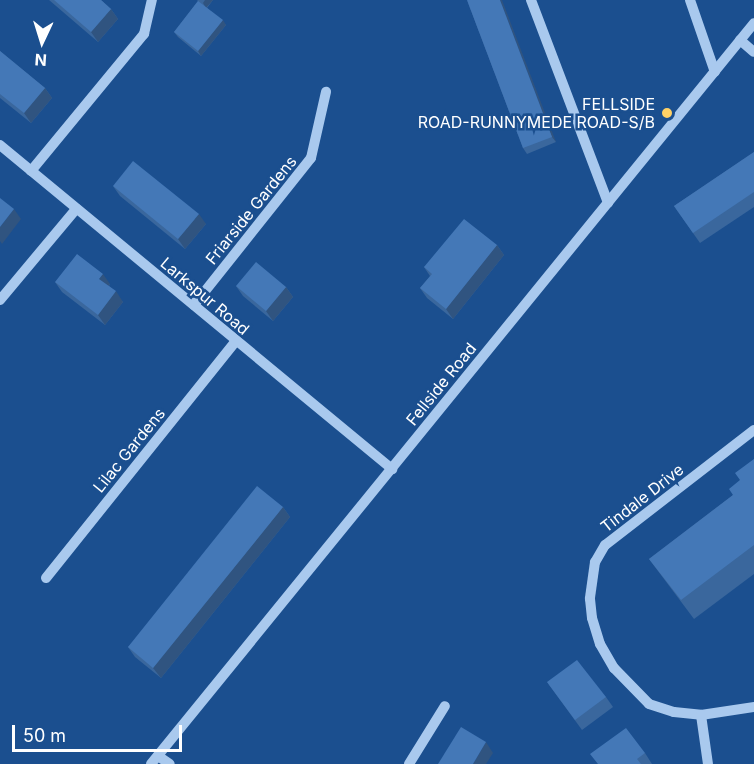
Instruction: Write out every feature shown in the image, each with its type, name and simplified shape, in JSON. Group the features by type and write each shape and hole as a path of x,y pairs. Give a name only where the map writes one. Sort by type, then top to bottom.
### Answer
{"street":[{"path":"31,171 144,34 152,0"},
{"path":"531,0 608,203"},
{"path":"690,0 715,72"},
{"name":"Fellside Road","path":"155,760 754,23"},
{"path":"740,40 754,52"},
{"name":"Friarside Gardens","path":"194,305 311,158 326,92"},
{"name":"Larkspur Road","path":"0,145 392,469"},
{"path":"0,300 76,209"},
{"name":"Lilac Gardens","path":"46,578 236,341"},
{"name":"Tindale Drive","path":"754,430 605,545 595,562 590,599 592,618 600,644 614,668 649,704 674,712 700,716 754,707"},
{"path":"409,764 445,706"},
{"path":"700,716 708,764"},
{"path":"155,760 170,764"}],"building":[{"path":"54,0 101,0 111,9 91,32"},
{"path":"467,0 500,0 552,137 523,148"},
{"path":"198,1 223,20 198,51 174,32"},
{"path":"0,51 45,88 24,113 0,94"},
{"path":"754,152 754,192 693,233 674,206"},
{"path":"133,161 199,214 178,239 113,186"},
{"path":"0,198 14,209 0,227"},
{"path":"464,219 497,245 446,309 420,288 432,274 424,267"},
{"path":"77,254 103,274 99,279 116,291 98,315 55,282"},
{"path":"256,262 286,287 266,311 236,286"},
{"path":"754,459 754,545 681,600 649,559 733,495 729,489 740,480 735,473"},
{"path":"257,486 283,507 153,668 128,647"},
{"path":"577,660 606,697 575,720 547,682"},
{"path":"461,727 486,742 473,764 438,764"},
{"path":"626,728 645,753 637,759 641,764 598,764 590,754"}],"place":[{"name":"FELLSIDE ROAD-RUNNYMEDE ROAD-S/B","path":"667,113"}]}
